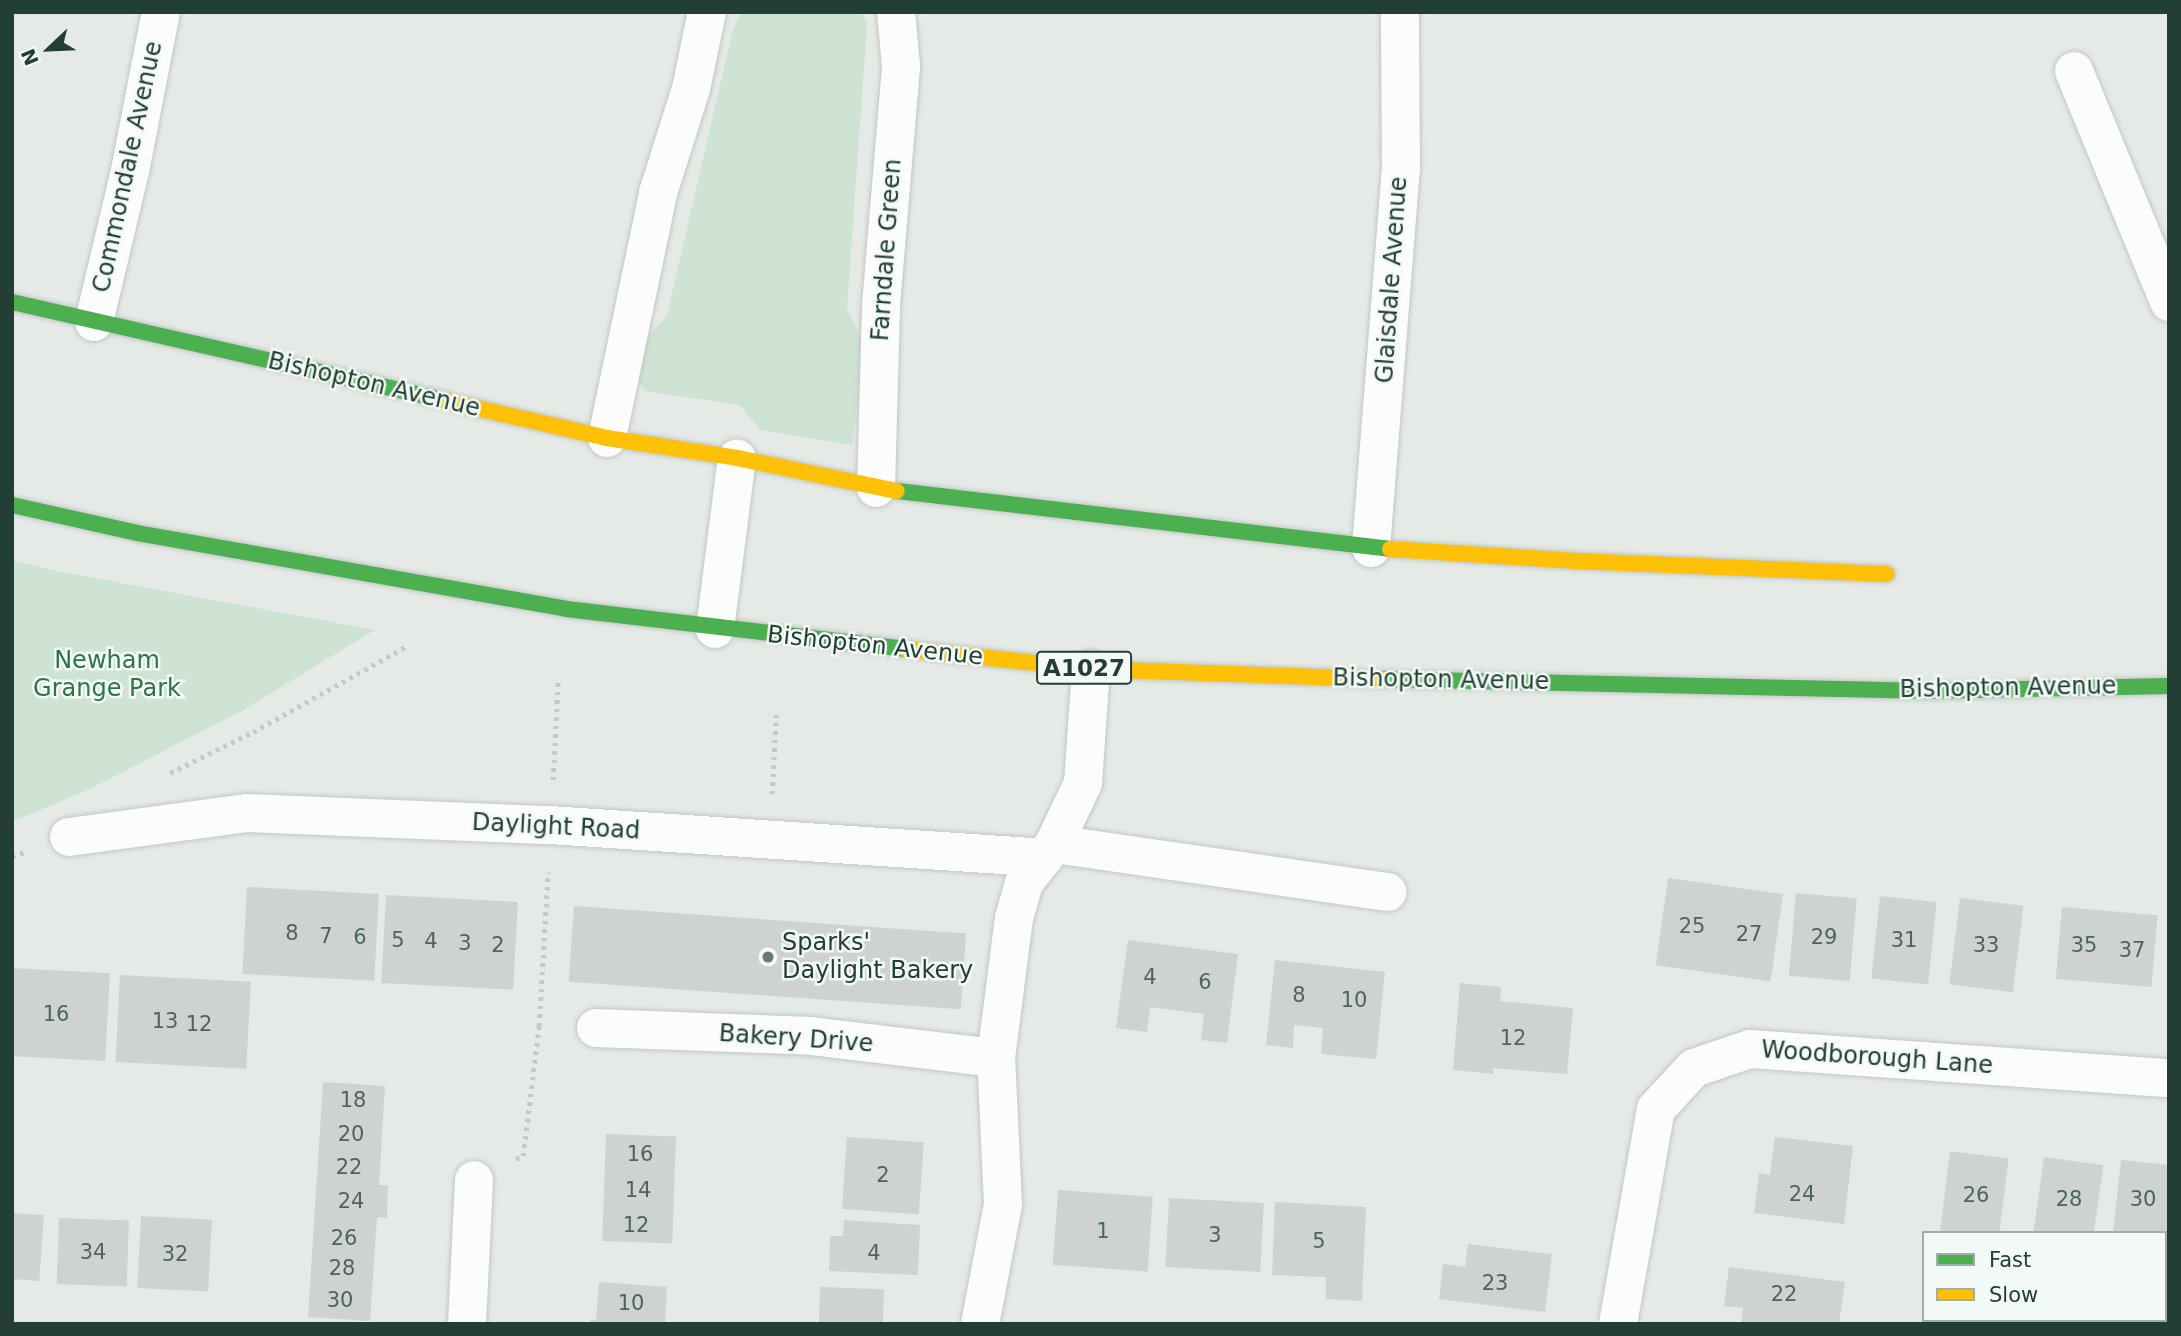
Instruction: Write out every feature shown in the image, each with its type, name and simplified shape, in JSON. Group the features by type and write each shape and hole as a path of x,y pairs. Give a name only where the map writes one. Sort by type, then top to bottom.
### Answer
{"main road":[{"name":"Bishopton Avenue","path":"12,302 607,438 737,458 876,488 1371,548 1577,561 1887,574"},
{"name":"Bishopton Avenue","path":"12,505 137,533 450,590 715,629 1091,669 1252,676 1914,691 2169,686"}],"street":[{"name":"Commondale Avenue","path":"94,322 130,171 161,12"},
{"path":"607,438 658,193 691,89 707,12"},
{"name":"Farndale Green","path":"876,488 881,305 901,65 896,12"},
{"name":"Glaisdale Avenue","path":"1371,548 1401,170 1400,12"},
{"path":"2074,71 2169,302"},
{"path":"715,629 737,458"},
{"path":"980,1324 1003,1204 996,1058 1014,918 1024,883 1049,851 1083,783 1091,669"},
{"name":"Daylight Road","path":"69,837 247,813 550,825 769,839 1049,851"},
{"path":"1049,851 1388,892"},
{"name":"Bakery Drive","path":"596,1028 811,1037 996,1058"},
{"name":"Woodborough Lane","path":"1618,1324 1656,1109 1694,1068 1750,1049 2169,1078"},
{"path":"467,1324 474,1180"}],"path":[{"path":"160,778 253,733 405,648"},
{"path":"474,1180 523,1156 539,1026 558,682"},
{"path":"769,839 776,715"},
{"path":"12,856 69,837"}],"green space":[{"path":"741,12 861,12 867,24 847,309 865,345 852,445 761,430 739,405 644,391 637,377 639,347 667,315 733,29"},
{"name":"Newham Grange Park","path":"12,560 62,572 375,630 243,710 90,789 12,822"}],"building":[{"path":"1668,878 1783,894 1771,981 1656,965"},
{"path":"247,887 379,894 374,981 242,974"},
{"path":"1796,893 1857,898 1850,981 1789,976"},
{"path":"386,895 518,902 513,990 381,983"},
{"path":"1880,896 1937,902 1928,985 1871,979"},
{"path":"1960,898 2024,906 2013,992 1949,984"},
{"name":"Sparks' Daylight Bakery","path":"574,906 966,933 961,1009 569,982"},
{"path":"2062,907 2158,915 2151,987 2056,979"},
{"path":"1128,940 1238,954 1227,1043 1201,1040 1204,1014 1150,1007 1147,1032 1116,1028"},
{"path":"1275,960 1385,972 1376,1059 1321,1054 1323,1028 1294,1025 1293,1048 1266,1045"},
{"path":"12,968 110,973 105,1061 12,1056"},
{"path":"120,975 251,982 246,1069 115,1062"},
{"path":"1460,983 1501,987 1500,1001 1573,1008 1567,1074 1493,1068 1493,1074 1453,1070"},
{"path":"323,1082 385,1086 379,1185 388,1185 387,1218 377,1217 370,1321 308,1317"},
{"path":"606,1134 676,1136 672,1243 602,1241"},
{"path":"847,1137 924,1142 919,1214 842,1209"},
{"path":"1775,1137 1853,1146 1844,1224 1754,1213 1759,1173 1770,1175"},
{"path":"1950,1151 2009,1158 2000,1231 1940,1231"},
{"path":"2044,1157 2103,1165 2094,1231 2034,1231"},
{"path":"2121,1160 2169,1165 2169,1248 2167,1231 2113,1231"},
{"path":"1058,1190 1153,1197 1148,1271 1053,1265"},
{"path":"1169,1198 1264,1203 1260,1272 1165,1267"},
{"path":"1275,1202 1366,1207 1362,1301 1326,1299 1326,1277 1272,1275"},
{"path":"12,1213 44,1215 39,1281 12,1279"},
{"path":"141,1216 212,1220 208,1292 137,1288"},
{"path":"59,1218 129,1220 127,1286 57,1284"},
{"path":"844,1220 920,1225 918,1275 829,1271 830,1236 843,1236"},
{"path":"1468,1244 1552,1254 1545,1312 1439,1299 1443,1264 1465,1267"},
{"path":"1729,1267 1845,1282 1839,1324 1741,1324 1743,1308 1724,1306"},
{"path":"599,1282 667,1287 665,1324 590,1324 590,1319 596,1320"},
{"path":"820,1287 884,1289 883,1324 819,1324"}],"traffic: fast":[{"path":"12,302 446,401"},
{"path":"897,491 1390,549"},
{"path":"12,505 137,533 566,609 905,649"},
{"path":"1382,679 1928,691 2169,686"}],"traffic: slow":[{"path":"446,401 607,438 737,458 897,491"},
{"path":"1390,549 1577,561 1887,574"},
{"path":"905,649 1091,669 1382,679"}],"place":[{"name":"Sparks' Daylight Bakery","path":"768,957"}]}
